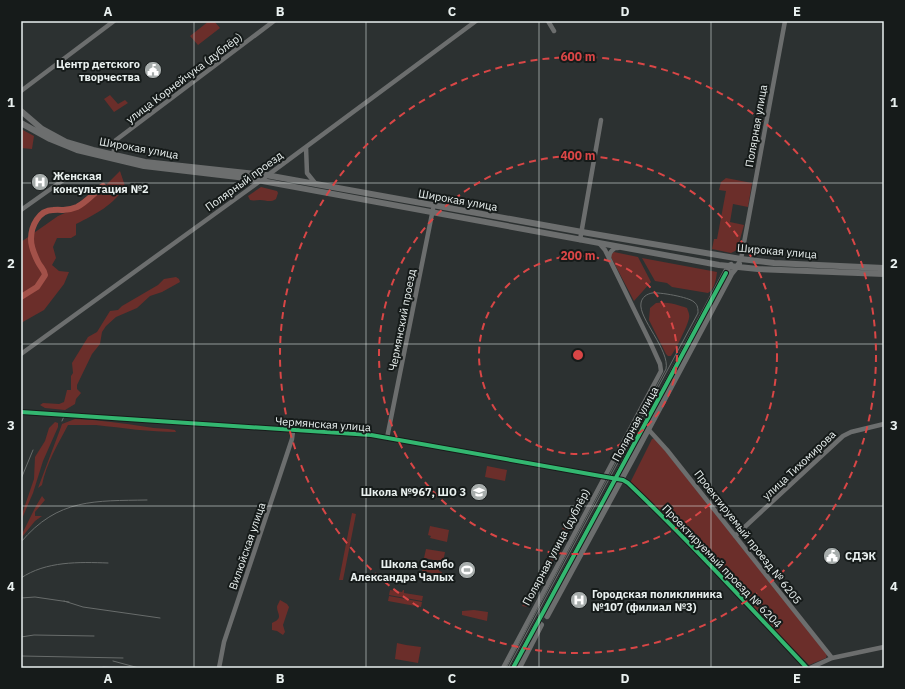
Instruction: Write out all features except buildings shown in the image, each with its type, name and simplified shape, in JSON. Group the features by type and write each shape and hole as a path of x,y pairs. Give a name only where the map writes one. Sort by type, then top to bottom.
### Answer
{"main road":[{"name":"Широкая улица","path":"21,111 42,129 66,142 113,155 164,164 266,175 432,213 729,266 884,274"},
{"name":"Широкая улица","path":"21,123 50,139 77,150 144,166 314,187 411,201 741,259 774,263 884,268"},
{"path":"411,201 415,207 411,208"},
{"path":"729,266 741,259"},
{"name":"Полярная улица","path":"513,668 618,479 648,429 731,274 741,259"},
{"name":"Полярная улица","path":"519,668 729,266"}],"street":[{"path":"21,91 114,21"},
{"name":"улица Корнейчука (дублёр)","path":"113,155 116,140 274,21"},
{"name":"Полярный проезд","path":"21,354 260,181 266,175 476,21"},
{"path":"548,21 554,31"},
{"name":"Полярная улица","path":"741,259 785,21"},
{"path":"580,240 601,120"},
{"path":"306,147 307,173 314,187"},
{"path":"21,210 69,176"},
{"name":"Чермянский проезд","path":"387,438 434,206"},
{"path":"599,243 605,250 609,259"},
{"path":"609,259 609,254 615,248 625,248"},
{"name":"Полярная улица (дублёр)","path":"503,668 661,371 660,364 651,344 609,259"},
{"path":"648,396 658,401"},
{"name":"Чермянская улица","path":"21,412 370,436 618,479"},
{"name":"улица Тихомирова","path":"735,536 843,436 851,432 884,424"},
{"name":"Проектируемый проезд № 6205","path":"648,429 667,450 832,658"},
{"name":"Вилюйская улица","path":"219,668 224,642 278,484 292,439 293,431"},
{"name":"Проектируемый проезд № 6204","path":"618,479 628,482 742,598 808,668"},
{"path":"808,668 832,658 884,647"}],"shaded area":[{"path":"209,21 214,21 220,28 198,45 190,36"},
{"path":"110,95 118,104 125,100 128,103 114,112 104,99"},
{"path":"21,129 34,136 32,149 21,148"},
{"path":"120,171 125,186 116,199 97,213 76,224 76,235 71,238 57,238 53,247 56,258 52,265 59,271 69,272 64,284 44,310 21,323 21,242 58,216 81,206 102,189"},
{"path":"726,178 752,183 748,207 733,204 730,222 744,225 737,250 731,253 712,249 714,239 717,239 726,191 719,190 721,182"},
{"path":"261,187 277,191 278,193 276,199 270,201 250,200 248,196"},
{"path":"614,252 638,257 651,282 634,301 611,257 611,254"},
{"path":"642,258 717,272 715,284 708,293 672,287 667,283 655,281"},
{"path":"176,277 180,282 162,292 150,296 137,308 116,317 106,326 102,332 100,344 92,354 77,385 77,389 81,393 76,399 75,404 65,410 45,408 40,405 43,403 59,404 64,402 67,390 71,390 71,376 73,373 72,363 88,337 97,332 110,311 118,310 122,306 158,285 164,279"},
{"path":"656,303 668,303 687,308 689,313 686,326 679,343 671,356 666,354 649,320 650,308"},
{"path":"75,419 111,422 150,428 172,429 176,432 146,431 96,425 68,425 49,462 42,485 38,488 62,424"},
{"path":"55,422 58,423 58,427 43,461 33,493 21,521 34,479 35,457 45,441 49,428"},
{"path":"655,438 827,654 826,658 809,665 630,483 652,439"},
{"path":"487,466 507,470 505,481 485,477"},
{"path":"584,488 590,491 569,531 562,529"},
{"path":"42,496 45,500 35,512 35,516 42,516 35,521 22,537 21,536"},
{"path":"352,513 356,514 343,580 339,580"},
{"path":"430,526 449,530 447,542 430,538 431,536 428,535"},
{"path":"561,531 568,532 528,607 522,606"},
{"path":"426,549 445,552 443,562 424,558"},
{"path":"424,560 440,563 439,571 442,572 441,575 422,571"},
{"path":"390,590 402,592 404,590 404,593 423,596 422,601 389,595"},
{"path":"389,596 422,602 421,607 388,601"},
{"path":"280,600 289,607 283,625 285,632 283,635 272,630 272,623 279,618 277,607"},
{"path":"474,610 488,612 487,621 462,615 462,611"},
{"path":"397,643 421,647 418,663 395,659"}],"waterway":[{"path":"21,297 37,287 45,275 32,248 31,234 34,224 40,216 48,211 67,210 77,207 103,186"}],"tram line":[{"path":"506,668 666,369 666,361 663,353 641,309 642,299 648,294 656,293 674,295 691,300 696,304 698,313 508,668"}],"railway":[{"path":"62,421 65,414"},
{"path":"21,479 33,450"},
{"path":"21,542 49,517 63,510 94,502 147,500"},
{"path":"21,578 41,568 63,564 108,563"},
{"path":"21,598 35,597 69,602"},
{"path":"64,601 83,607 160,618"},
{"path":"21,637 34,635 94,636"},
{"path":"21,656 123,658"},
{"path":"113,661 139,668"},
{"path":"103,667 120,668"}],"cycle path":[{"path":"513,668 726,273"},
{"path":"21,412 371,435 623,480 651,505 741,597 807,668"}],"place":[{"name":"Центр детского творчества","path":"153,70"},
{"name":"Женская консультация №2","path":"40,182"},
{"name":"Школа №967, ШО 3","path":"479,492"},
{"name":"СДЭК","path":"832,556"},
{"name":"Школа Самбо Александра Чалых","path":"467,570"},
{"name":"Городская поликлиника №107 (филиал №3)","path":"579,600"}]}
